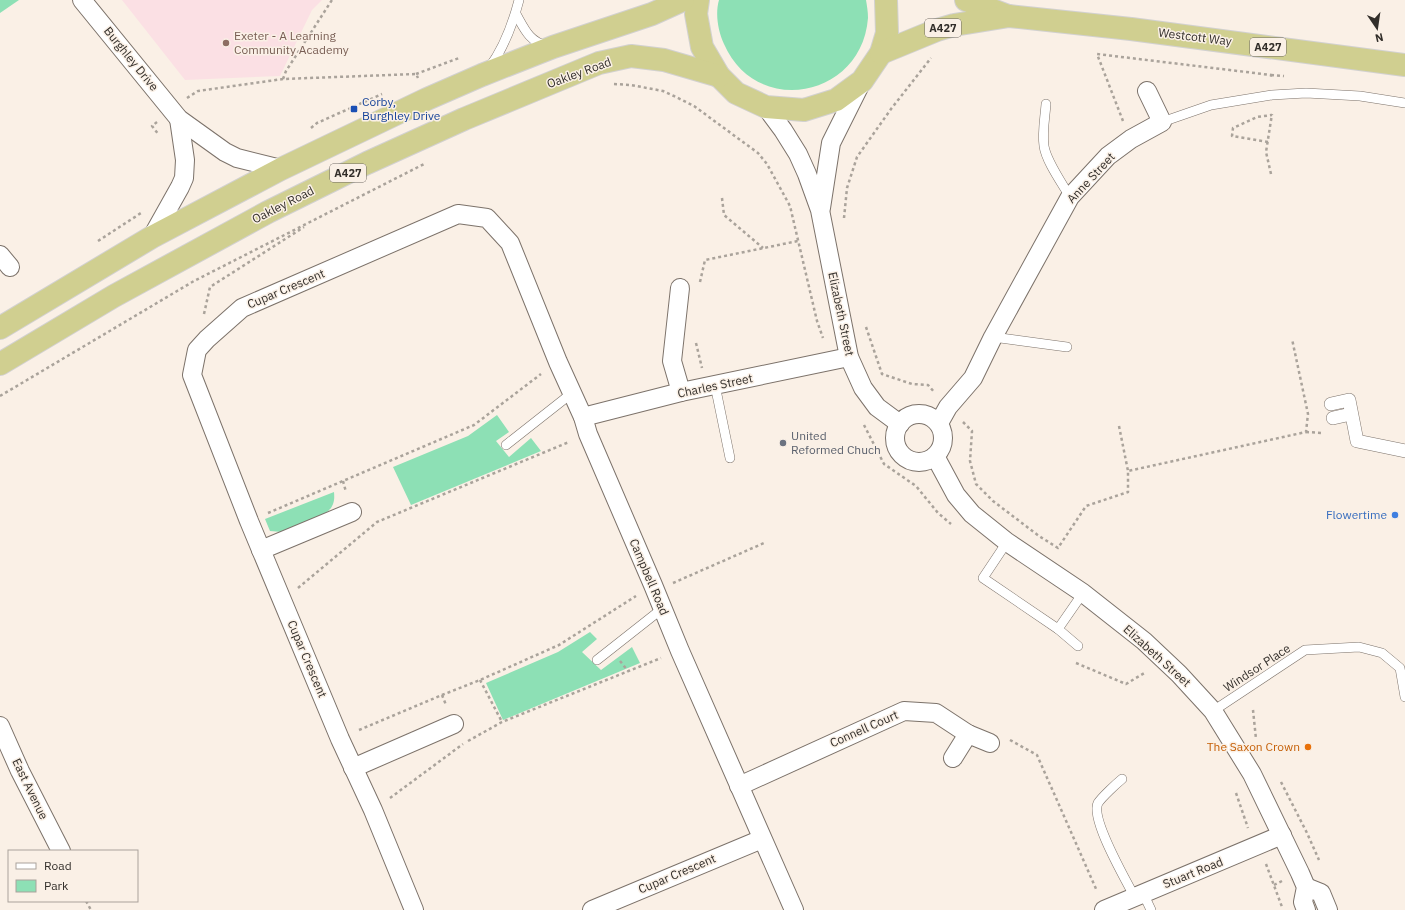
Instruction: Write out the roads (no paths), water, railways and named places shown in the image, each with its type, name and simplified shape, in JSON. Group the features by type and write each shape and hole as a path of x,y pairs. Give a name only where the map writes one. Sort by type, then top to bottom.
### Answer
{"highway":[{"name":"A427","path":"0,328 152,237 280,169 427,99 553,47 652,14 683,0"},
{"path":"698,0 696,14 702,47 719,76 736,93 766,107 804,110 836,100 862,81 881,53 887,33 886,0"},
{"name":"Westcott Way","path":"966,0 1009,16 1131,29 1405,65"},
{"name":"Westcott Way","path":"881,53 937,30 954,25 1009,16"},
{"name":"Oakley Road","path":"0,364 114,296 268,212 464,119 599,63 631,56 664,60 719,76"}],"street":[{"name":"Burghley Drive","path":"82,0 179,119 225,152 237,158 280,169"},
{"name":"Elizabeth Street","path":"820,210 831,143 862,81"},
{"path":"1147,91 1162,122"},
{"name":"Elizabeth Street","path":"766,107 798,154 820,210 849,357 863,388 877,407 900,424"},
{"path":"152,237 184,178 185,160 179,119"},
{"name":"Anne Street","path":"939,423 948,407 973,378 993,337 1070,197 1108,156 1162,122"},
{"name":"Cupar Crescent","path":"414,910 373,810 340,739 261,550 192,375 197,350 206,339 242,308 458,214 487,218 510,243"},
{"name":"Campbell Road","path":"510,243 558,362 680,651 794,910"},
{"path":"680,288 672,361 681,392"},
{"name":"Charles Street","path":"582,417 681,392 849,357"},
{"path":"1331,404 1349,400 1357,441 1405,451"},
{"path":"914,414 923,414 932,417 939,423 943,431 944,440 941,449 935,456 926,461 916,462 907,459 900,452 896,443 896,433 900,424 906,418 914,414"},
{"path":"1334,418 1351,414"},
{"name":"Elizabeth Street","path":"935,456 956,495 972,514 1007,542 1083,593 1144,641 1174,669 1213,711 1252,774 1282,835 1306,887 1303,902 1306,910"},
{"path":"261,550 352,512"},
{"name":"Connell Court","path":"739,786 904,711 936,714 968,734 990,743"},
{"path":"353,768 454,724"},
{"name":"East Avenue","path":"0,726 20,771 60,850"},
{"path":"953,758 968,734"},
{"name":"Stuart Road","path":"1104,910 1282,835"},
{"name":"Cupar Crescent","path":"592,910 762,839"},
{"path":"1306,887 1321,893 1328,910"}],"lane":[{"path":"482,76 495,59 516,14 519,0"},
{"path":"516,14 527,33 534,40 538,43 553,47"},
{"name":"Anne Street","path":"1162,122 1211,105 1272,95 1314,94 1360,96 1405,103"},
{"path":"1046,104 1044,120 1044,147 1052,167 1070,197"},
{"path":"993,337 1067,347"},
{"path":"711,386 730,458"},
{"path":"506,445 572,393"},
{"path":"1007,542 983,578 1058,629 1078,646"},
{"path":"1058,629 1083,593"},
{"path":"597,660 662,608"},
{"name":"Windsor Place","path":"1213,711 1305,650 1358,647 1382,653 1400,668 1405,697"},
{"path":"1122,779 1098,803 1097,812 1104,837 1139,895 1150,910"}],"place":[{"name":"Exeter - A Learning Community Academy","path":"226,43"},
{"name":"Corby, Burghley Drive","path":"354,109"},
{"name":"United Reformed Chuch","path":"783,443"},
{"name":"Flowertime","path":"1395,515"},
{"name":"The Saxon Crown","path":"1308,747"}]}
